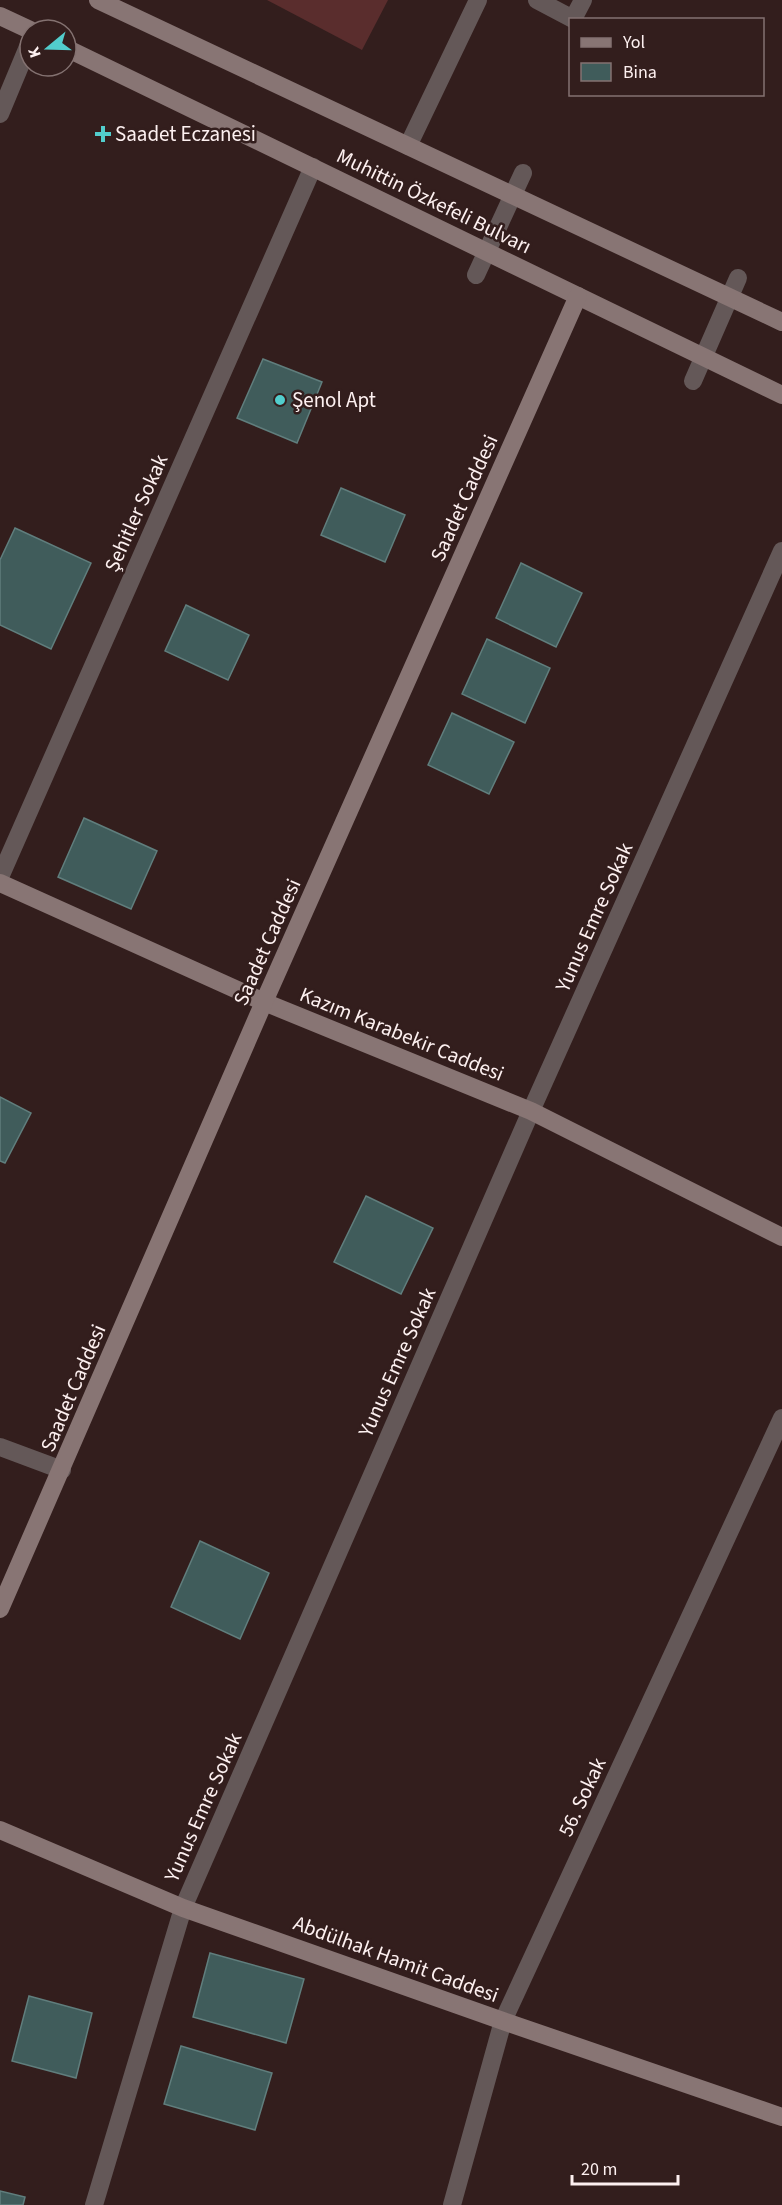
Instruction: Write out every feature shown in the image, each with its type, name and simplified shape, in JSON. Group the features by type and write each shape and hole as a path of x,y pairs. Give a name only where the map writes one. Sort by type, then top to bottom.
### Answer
{"main road":[{"name":"Muhittin Özkefeli Bulvarı","path":"98,0 782,322"},
{"path":"0,16 18,24"},
{"name":"Muhittin Özkefeli Bulvarı","path":"78,54 782,394"},
{"name":"Saadet Caddesi","path":"0,1609 264,1002 578,296"},
{"name":"Kazım Karabekir Caddesi","path":"0,883 264,1002 531,1111 782,1237"},
{"name":"Abdülhak Hamit Caddesi","path":"0,1830 183,1908 782,2117"}],"street":[{"path":"408,146 478,0"},
{"path":"537,0 571,18"},
{"path":"574,18 583,0"},
{"path":"0,114 18,71"},
{"name":"Şehitler Sokak","path":"0,877 313,167"},
{"path":"476,275 523,173"},
{"path":"693,381 738,278"},
{"name":"Yunus Emre Sokak","path":"94,2205 183,1908 531,1111 782,551"},
{"name":"56. Sokak","path":"452,2205 503,2021 782,1418"},
{"path":"0,1447 62,1470"}],"shaded area":[{"path":"267,0 388,0 362,50"}],"building":[{"name":"Şenol Apt","path":"263,359 322,382 297,443 237,418"},
{"path":"341,488 405,515 385,562 321,535"},
{"path":"15,528 91,563 51,649 0,625 0,560"},
{"path":"521,563 582,593 556,647 496,618"},
{"path":"186,605 249,635 228,680 165,651"},
{"path":"487,639 550,668 525,723 462,694"},
{"path":"452,713 514,742 489,794 428,765"},
{"path":"84,818 157,851 131,909 58,877"},
{"path":"0,1097 31,1113 5,1163 0,1161"},
{"path":"366,1196 433,1228 401,1294 334,1262"},
{"path":"200,1541 269,1573 240,1639 171,1607"},
{"path":"210,1953 304,1979 286,2043 193,2017"},
{"path":"29,1996 92,2013 76,2078 12,2061"},
{"path":"181,2046 272,2073 255,2130 164,2104"},
{"path":"0,2191 25,2197 23,2205 0,2205"}],"place":[{"name":"Saadet Eczanesi","path":"103,134"},
{"name":"Şenol Apt","path":"280,400"}]}
